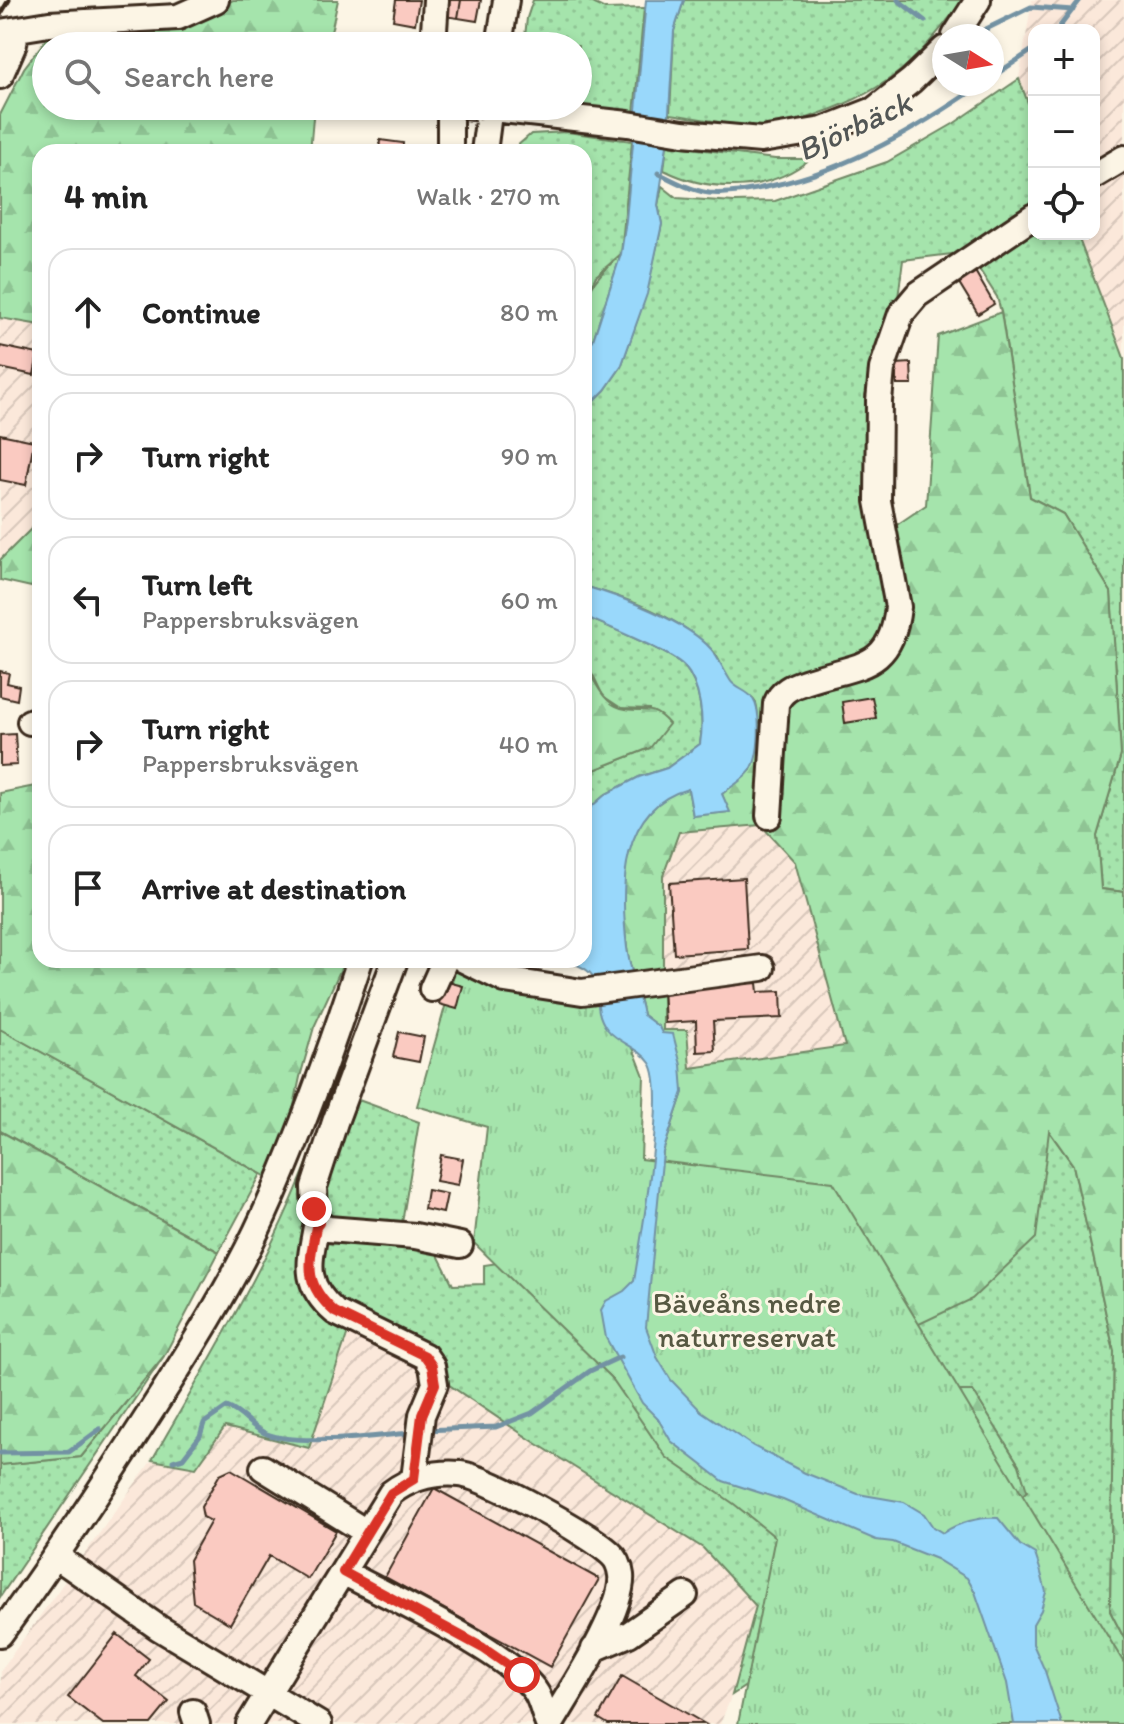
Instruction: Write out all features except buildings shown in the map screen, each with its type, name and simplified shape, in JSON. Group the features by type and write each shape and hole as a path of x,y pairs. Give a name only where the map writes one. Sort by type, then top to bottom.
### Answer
{"street":[{"path":"0,76 14,44 8,31 49,24 178,17 216,0"},
{"path":"434,32 436,0"},
{"path":"501,32 506,0"},
{"path":"963,24 978,0"},
{"path":"592,120 761,140 823,130 874,110 932,61"},
{"path":"450,120 450,144"},
{"path":"485,144 488,120"},
{"path":"1100,172 1124,158"},
{"path":"769,816 779,696 792,686 874,662 889,646 896,622 898,607 878,501 879,401 882,369 901,314 917,295 939,278 1028,220"},
{"path":"0,1634 57,1557 198,1336 263,1217 334,1039 357,968"},
{"path":"392,968 335,1122 314,1187 314,1209 319,1223 328,1229 415,1236 460,1245"},
{"path":"432,989 441,968"},
{"path":"480,968 505,980 582,992 762,968"},
{"path":"319,1223 309,1270 322,1301 335,1312 425,1356 432,1366 435,1384 422,1415 414,1479"},
{"path":"263,1468 366,1532"},
{"path":"249,1724 391,1493 414,1479 442,1474 480,1478 598,1544 613,1556 622,1580 618,1598 594,1649 549,1724"},
{"path":"57,1557 159,1628 319,1724"},
{"path":"343,1572 483,1648 522,1675 538,1695 549,1724"},
{"path":"594,1649 629,1634 685,1595"}],"shaded area":[{"path":"1032,0 1124,0 1124,358 1079,240 1100,240 1100,24 1028,24"},
{"path":"1028,24 1028,103 1019,79"},
{"path":"0,318 32,324 32,528 0,560"},
{"path":"761,825 795,861 845,1046 689,1068 663,1030 663,876 679,832"},
{"path":"347,1332 403,1354 703,1548 756,1606 732,1695 720,1724 0,1724 1,1670 152,1460 196,1468 225,1427"}],"green space":[{"path":"233,0 338,0 331,32 150,32 187,24"},
{"path":"533,0 587,0 605,9 644,8 634,114 592,109 592,32 526,32"},
{"path":"684,0 963,0 945,24 932,24 932,40 885,82 845,104 781,126 756,127 670,114 674,31"},
{"path":"32,58 32,120 313,120 311,144 32,144 32,324 0,318 0,115"},
{"path":"1019,79 1028,103 1028,240 1079,240 1124,358 1124,892 1101,889 1097,836 1121,755 1111,592 1063,514 1030,497 1001,312 997,297 968,252 903,260 898,298 865,395 873,497 899,643 781,707 758,724 754,699 730,682 715,654 694,634 649,609 592,588 592,403 621,367 646,295 662,224 658,205 662,186 677,198 775,201 887,162 994,96 1004,96 1004,89"},
{"path":"567,132 632,141 621,254 596,276 592,284 592,144 519,144 531,134"},
{"path":"667,145 775,159 810,159 776,178 739,186 720,186 682,178 664,170"},
{"path":"621,254 592,342 592,286"},
{"path":"1001,312 1030,497 1063,514 1111,592 1121,755 1097,836 1101,889 1124,892 1124,1638 1110,1611 1114,1351 1073,1165 1049,1131 1036,1238 972,1299 900,1333 939,1391 973,1391 1019,1465 1027,1491 998,1518 658,1201 663,1152 683,1092 659,1027 643,1015 630,965 623,901 629,853 636,832 648,813 665,798 688,788 693,816 729,812 722,794 751,770 758,742 758,724 781,707 898,643 885,533 926,505 938,336","holes":["761,825 795,862 845,1046 690,1068 687,1030 663,1030 663,876 679,832"]},
{"path":"32,528 32,587 0,580 0,560"},
{"path":"592,620 653,647 684,666 698,693 702,724 700,744 667,768 639,777 606,794 592,806 592,771 650,748 649,709 621,708 603,696 594,677"},
{"path":"592,677 614,705 628,710 651,711 669,724 650,748 592,771"},
{"path":"32,787 32,968 341,968 314,1027 291,1120 267,1177 0,1029 0,793"},
{"name":"Bäveåns nedre naturreservat","path":"456,968 612,994 644,1076 641,1159 833,1182 1124,1663 1124,1724 738,1724 775,1537 666,1457 611,1377 474,1243 487,1127 417,1106"},
{"path":"0,1029 261,1174 219,1252 0,1131"},
{"path":"353,1098 419,1122 401,1229 335,1225 322,1210 321,1202"},
{"path":"330,1099 333,1114 311,1215 435,1249 453,1285 484,1284 484,1265 504,1262 783,1500 782,1662 732,1695 756,1606 703,1548 531,1440 403,1354 348,1332 309,1448 225,1427 196,1468 152,1460 274,1240 314,1147"},
{"path":"1048,1130 1073,1165 1114,1351 1110,1611 1124,1638 1124,1724 1020,1545 1019,1465 973,1392 939,1391 900,1333"},
{"path":"0,1131 219,1252 164,1356 81,1457 0,1465"},
{"path":"164,1356 0,1597 0,1465 81,1457"}],"water":[{"path":"646,0 684,0 674,31 667,145 658,205 662,224 647,294 621,367 592,403 592,342 621,254"},
{"path":"592,589 652,611 700,639 714,653 732,683 751,696 759,724 758,746 750,771 722,794 730,812 693,816 688,789 665,799 648,814 637,832 625,877 627,948 643,1015 662,1033 673,1034 681,1065 683,1092 663,1152 658,1201 646,1327 657,1357 671,1380 701,1411 753,1446 805,1473 858,1494 904,1502 924,1514 933,1527 943,1533 969,1521 998,1518 1020,1545 1035,1554 1040,1569 1046,1592 1033,1624 1033,1644 1062,1724 1014,1724 1007,1683 975,1592 967,1578 936,1559 893,1542 876,1540 783,1500 723,1481 671,1441 658,1419 642,1403 606,1338 601,1310 606,1301 634,1281 651,1168 656,1103 655,1078 650,1063 607,1029 598,1007 595,979 583,968 592,968 592,806 606,794 639,777 667,768 700,744 702,724 698,693 690,674 677,660 592,620"}],"waterway":[{"path":"898,0 925,21"},
{"name":"Björbäck","path":"1062,24 1080,0"},
{"path":"996,24 1031,7 1073,10"},
{"name":"Björbäck","path":"1004,69 1028,53"},
{"name":"Björbäck","path":"658,173 682,185 709,193 734,193 803,178 883,145 964,96"},
{"path":"425,1430 496,1427 532,1413 590,1371 620,1357"},
{"path":"173,1461 183,1458 200,1436 204,1423 227,1407 261,1431 281,1438 337,1439 410,1433"},
{"path":"0,1453 69,1452 100,1429"}],"railway":[{"path":"0,15 9,0"}],"route":[{"path":"314,1209 319,1223 309,1270 322,1301 335,1312 425,1356 435,1376 435,1384 422,1415 414,1479 391,1493 381,1506 343,1572 483,1648 522,1675"}]}
